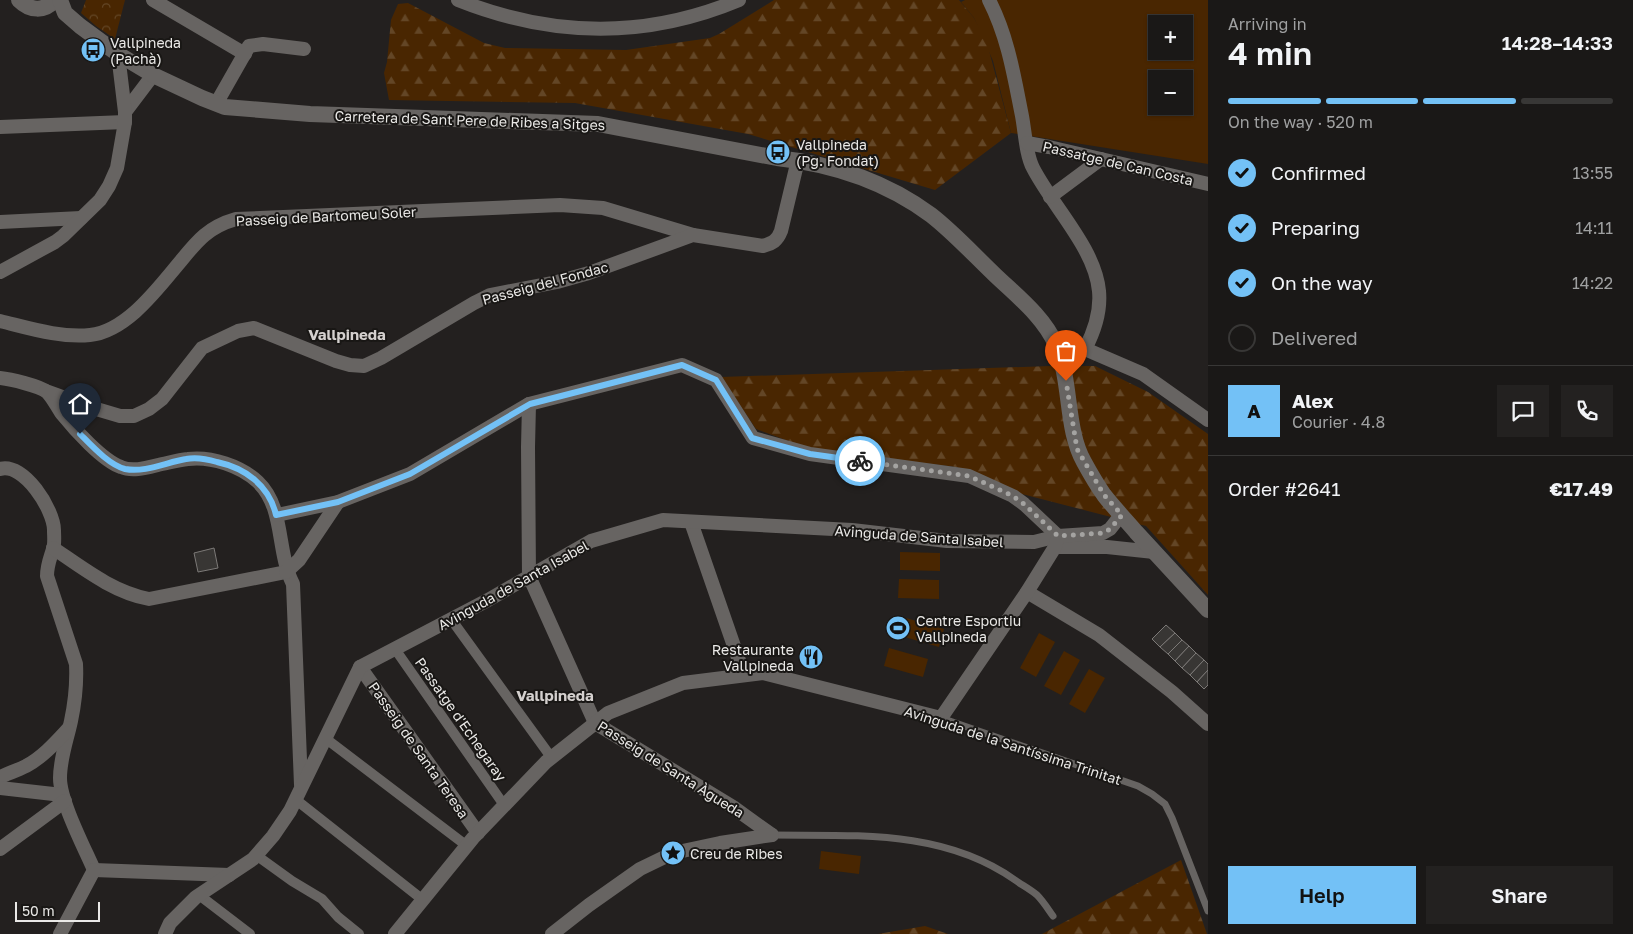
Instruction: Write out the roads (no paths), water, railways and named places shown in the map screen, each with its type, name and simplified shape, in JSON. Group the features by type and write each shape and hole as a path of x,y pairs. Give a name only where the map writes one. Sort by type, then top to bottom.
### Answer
{"street":[{"path":"19,0 25,6 32,8 40,9 57,5"},
{"path":"152,0 244,54"},
{"path":"458,0 483,10 521,20 556,27 587,29 623,28 679,20 720,4 739,0"},
{"path":"990,0 1006,42 1032,167 1086,251 1096,278 1099,291 1095,328 1085,349"},
{"name":"Carretera de Sant Pere de Ribes a Sitges","path":"57,5 80,26 118,54 153,75 202,98 225,106 310,114 598,124 777,158 798,160 847,171 888,188 932,216 1013,292 1050,333 1058,348 1066,381 1077,449 1104,495 1208,610"},
{"path":"216,104 244,54 252,44 304,49"},
{"path":"0,272 64,236 100,200 109,186 117,168 125,117 118,54"},
{"path":"125,117 153,75"},
{"path":"0,127 125,117"},
{"name":"Passatge de Can Costa","path":"1027,143 1208,184"},
{"path":"1050,197 1101,159"},
{"name":"Passeig del Fondac","path":"0,378 17,381 120,416 134,416 149,410 162,399 202,348 238,331 254,328 336,361 364,366 490,295 557,282 589,273 694,235 763,246 771,244 778,239 798,160"},
{"name":"Passeig de Bartomeu Soler","path":"0,321 70,335 92,335 109,329 134,313 200,238 215,226 236,219 560,205 603,208 694,235"},
{"path":"0,222 81,218"},
{"path":"1058,348 1085,349 1143,374 1208,420"},
{"path":"276,515 338,502 410,474 530,404 682,365 716,380 752,438 810,454 969,476 1013,496 1024,504 1056,541 1154,552"},
{"path":"46,391 80,434 119,467 127,469 143,468 188,459 206,459 222,463 251,475 265,489 271,499 276,515 286,572 293,584 298,794 423,900"},
{"name":"Passeig de Santa Àgueda","path":"530,404 528,447 529,576 595,723 733,807 772,835"},
{"path":"0,469 4,467 25,477 42,496 50,510 54,528 53,548 47,567 47,576 76,664 76,691 63,753 60,778 63,798 94,870"},
{"path":"53,548 120,591 149,599 286,572 299,560 338,502"},
{"name":"Avinguda de Santa Isabel","path":"360,667 591,541 663,520 852,530 947,541 1034,542 1056,541 1103,533 1110,529 1122,515"},
{"path":"691,522 744,675"},
{"path":"941,718 1027,592 1056,541"},
{"path":"1027,592 1099,635 1172,692 1208,724"},
{"path":"451,619 551,758"},
{"name":"Passatge d'Echegaray","path":"395,649 504,805"},
{"path":"165,934 170,923 199,895 256,855 273,836 290,811 360,667"},
{"name":"Passeig de Santa Teresa","path":"360,667 478,834"},
{"name":"Avinguda de la Santíssima Trinitat","path":"395,934 467,846 504,805 551,758 608,713 683,682 763,673 941,718"},
{"path":"0,777 26,766 38,758 69,728"},
{"path":"325,738 467,846"},
{"path":"0,788 63,798"},
{"path":"0,850 63,798"},
{"path":"552,934 589,905 640,870 673,853 772,835"},
{"path":"256,855 292,881 322,899 338,917 360,934"},
{"path":"94,870 229,875"},
{"path":"60,934 94,870"},
{"path":"199,895 250,934"}],"lane":[{"name":"Avinguda de la Santíssima Trinitat","path":"941,718 1138,786 1152,794 1165,804 1172,818 1208,911"},
{"path":"772,835 876,836 925,842 967,853 1002,871 1036,895 1053,916"}],"place":[{"name":"Vallpineda (Pachà)","path":"93,50"},
{"name":"Vallpineda (Pg. Fondat)","path":"778,152"},
{"name":"Centre Esportiu Vallpineda","path":"898,628"},
{"name":"Restaurante Vallpineda","path":"811,657"},
{"name":"Creu de Ribes","path":"673,853"}],"district":[{"name":"Vallpineda","path":"347,334"},
{"name":"Vallpineda","path":"555,695"}]}
